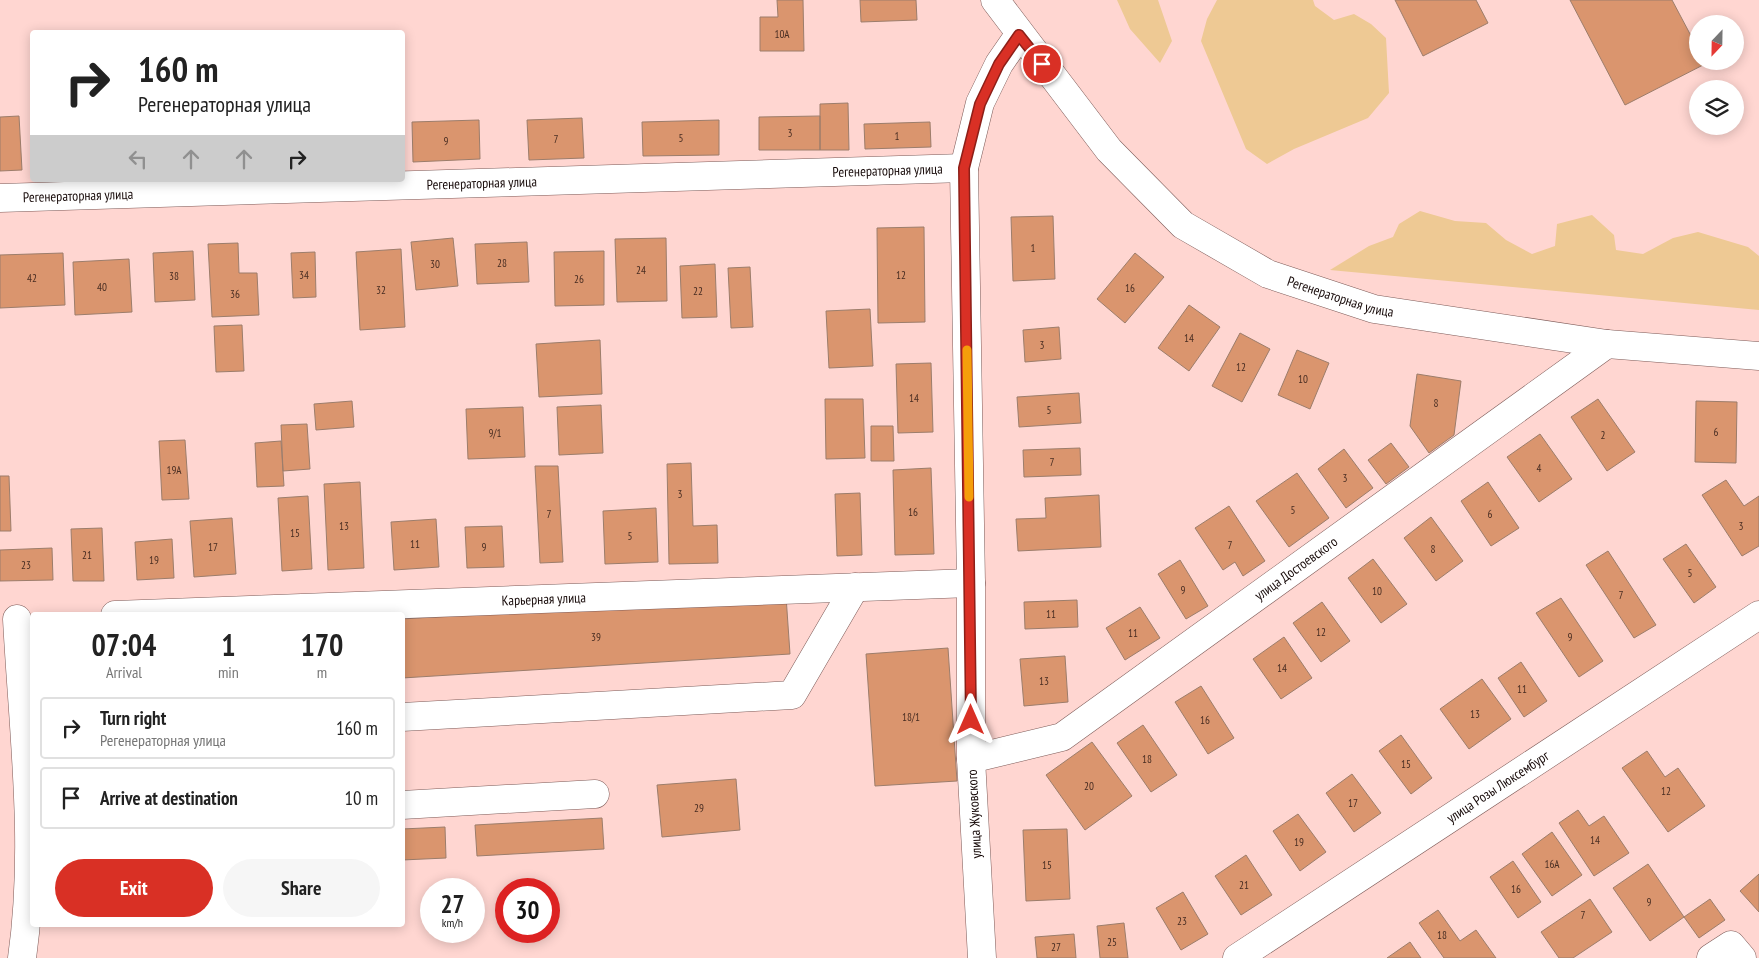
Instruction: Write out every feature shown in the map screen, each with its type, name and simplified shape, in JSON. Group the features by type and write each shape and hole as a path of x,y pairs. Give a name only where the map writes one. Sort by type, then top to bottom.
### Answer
{"street":[{"path":"995,0 1019,35"},
{"name":"улица Жуковского","path":"982,958 971,759 964,168 980,104 999,64 1019,35"},
{"name":"Регенераторная улица","path":"1019,35 1110,150 1183,225 1268,274 1374,308 1606,344 1759,356"},
{"name":"Регенераторная улица","path":"0,198 964,168"},
{"name":"улица Достоевского","path":"971,759 1062,736 1606,344"},
{"name":"Карьерная улица","path":"194,612 970,583"},
{"path":"405,718 792,695 855,587"},
{"name":"улица Розы Люксембург","path":"1237,958 1759,616"},
{"path":"17,619 28,739 30,798"},
{"path":"405,805 595,794"},
{"path":"22,958 28,912 30,855"},
{"path":"1711,958 1731,946 1742,958"}],"shaded area":[{"path":"1117,0 1158,0 1172,41 1160,63 1130,29"},
{"path":"1217,0 1313,0 1315,6 1334,20 1354,14 1371,24 1386,38 1389,93 1368,118 1294,149 1267,164 1246,149 1201,41 1207,19"},
{"path":"1420,211 1455,221 1486,223 1506,240 1532,254 1555,246 1557,224 1592,215 1614,235 1616,250 1643,254 1673,238 1698,232 1748,247 1759,256 1759,310 1330,270 1369,246 1393,237 1399,224"}],"building":[{"path":"777,0 803,0 804,51 760,51 760,17 778,17"},
{"path":"860,0 916,0 917,20 861,22"},
{"path":"1395,0 1476,0 1488,23 1423,56"},
{"path":"1570,0 1672,0 1689,32 1689,70 1693,70 1625,105"},
{"path":"848,103 849,150 820,150 820,104"},
{"path":"19,116 22,170 0,171 0,117"},
{"path":"820,116 820,150 759,150 759,117"},
{"path":"582,118 584,158 529,160 527,120"},
{"path":"479,120 480,159 413,162 412,122"},
{"path":"719,120 719,155 643,156 642,122"},
{"path":"930,122 931,147 865,149 864,124"},
{"path":"1053,216 1055,279 1013,281 1011,217"},
{"path":"924,227 925,322 878,323 877,228"},
{"path":"453,238 458,286 416,290 411,242"},
{"path":"666,238 667,301 617,302 615,239"},
{"path":"527,242 529,282 477,284 475,244"},
{"path":"238,243 239,273 257,273 259,315 212,317 208,244"},
{"path":"401,249 405,327 360,330 356,252"},
{"path":"193,251 195,300 155,302 153,253"},
{"path":"604,251 604,305 555,306 554,252"},
{"path":"315,252 316,297 293,298 291,253"},
{"path":"63,253 65,305 0,308 0,255"},
{"path":"1135,253 1164,277 1125,323 1097,299"},
{"path":"129,259 132,312 75,315 73,262"},
{"path":"715,264 717,317 682,318 680,266"},
{"path":"750,267 753,327 731,328 728,268"},
{"path":"1189,305 1220,327 1189,371 1158,348"},
{"path":"870,309 873,366 829,368 826,311"},
{"path":"242,325 244,371 216,372 214,326"},
{"path":"1059,327 1061,359 1025,362 1023,330"},
{"path":"1240,333 1270,349 1242,402 1212,386"},
{"path":"600,340 602,394 539,397 536,344"},
{"path":"1297,350 1329,363 1310,409 1278,395"},
{"path":"931,363 933,432 898,433 896,364"},
{"path":"1417,374 1461,381 1454,435 1429,453 1410,426"},
{"path":"1079,393 1081,423 1019,427 1017,397"},
{"path":"825,399 863,399 865,458 826,459"},
{"path":"1598,399 1635,452 1607,471 1571,417"},
{"path":"352,401 354,427 316,430 314,404"},
{"path":"1696,401 1737,402 1736,463 1695,462"},
{"path":"601,405 603,453 559,455 557,407"},
{"path":"523,407 525,457 468,459 466,409"},
{"path":"307,424 310,469 283,471 281,425"},
{"path":"871,426 893,426 894,461 871,461"},
{"path":"1540,434 1572,479 1539,502 1507,457"},
{"path":"185,440 189,499 162,500 159,441"},
{"path":"281,441 284,486 257,487 255,443"},
{"path":"1391,443 1409,467 1386,484 1368,460"},
{"path":"1080,448 1081,475 1024,477 1023,450"},
{"path":"1344,449 1373,488 1346,508 1318,469"},
{"path":"691,463 693,526 717,525 718,563 669,564 667,464"},
{"path":"535,466 558,466 563,562 540,563"},
{"path":"931,468 934,554 895,555 893,470"},
{"path":"1297,473 1329,518 1289,547 1256,501"},
{"path":"0,476 9,476 11,531 0,531"},
{"path":"1726,480 1744,506 1759,496 1759,546 1742,556 1702,495"},
{"path":"360,482 364,568 328,570 324,484"},
{"path":"1488,482 1519,528 1491,546 1461,501"},
{"path":"860,493 862,555 837,556 835,494"},
{"path":"1099,495 1101,547 1018,551 1016,519 1046,518 1045,498"},
{"path":"308,496 312,569 282,571 278,498"},
{"path":"1229,506 1265,561 1243,576 1235,562 1223,570 1195,528"},
{"path":"656,508 658,562 605,564 603,511"},
{"path":"1431,517 1463,561 1436,581 1404,538"},
{"path":"232,518 236,574 194,577 190,521"},
{"path":"436,519 439,567 394,570 391,522"},
{"path":"502,526 504,567 467,568 465,527"},
{"path":"102,528 104,581 73,581 71,529"},
{"path":"172,539 174,578 137,580 135,542"},
{"path":"1686,544 1716,587 1694,603 1663,559"},
{"path":"52,548 53,580 0,581 0,550"},
{"path":"1608,551 1656,625 1634,638 1586,565"},
{"path":"1373,559 1407,604 1381,623 1348,578"},
{"path":"1180,560 1208,606 1186,619 1158,574"},
{"path":"786,596 790,654 405,678 405,619"},
{"path":"1561,598 1603,661 1579,677 1536,613"},
{"path":"1077,600 1078,627 1025,629 1024,602"},
{"path":"1322,602 1350,641 1321,662 1293,623"},
{"path":"1140,607 1160,638 1125,660 1106,628"},
{"path":"1284,637 1312,678 1281,699 1253,659"},
{"path":"948,648 957,781 875,786 866,654"},
{"path":"1065,656 1068,702 1024,706 1020,659"},
{"path":"1521,662 1547,701 1524,717 1498,678"},
{"path":"1482,679 1511,719 1469,749 1440,709"},
{"path":"1201,686 1234,738 1208,754 1175,702"},
{"path":"1143,725 1177,775 1151,792 1117,743"},
{"path":"1401,735 1432,778 1411,794 1379,751"},
{"path":"1092,742 1132,796 1085,830 1046,775"},
{"path":"1647,751 1665,777 1678,768 1705,806 1668,832 1622,768"},
{"path":"1352,774 1381,813 1354,832 1326,793"},
{"path":"736,779 740,830 662,837 657,785"},
{"path":"1578,810 1589,826 1604,816 1629,853 1594,876 1559,823"},
{"path":"1298,814 1326,852 1300,871 1273,831"},
{"path":"602,818 604,849 477,856 475,825"},
{"path":"445,827 446,858 405,860 405,829"},
{"path":"1067,829 1070,899 1026,901 1023,830"},
{"path":"1552,832 1582,875 1552,896 1522,854"},
{"path":"1246,855 1272,895 1241,915 1215,876"},
{"path":"1513,861 1541,902 1518,918 1490,877"},
{"path":"1648,864 1684,917 1650,941 1613,888"},
{"path":"1759,874 1759,912 1740,891"},
{"path":"1183,892 1208,934 1181,950 1156,908"},
{"path":"1590,899 1612,932 1573,958 1559,958 1541,932"},
{"path":"1710,899 1725,920 1699,938 1684,917"},
{"path":"1438,910 1460,941 1476,930 1496,958 1444,958 1419,923"},
{"path":"1124,923 1128,958 1100,958 1097,926"},
{"path":"1074,934 1076,958 1037,958 1035,937"},
{"path":"1410,942 1421,958 1387,958"}],"slow traffic":[{"path":"967,350 969,497"}],"route":[{"path":"971,720 964,168 980,104 999,64 1019,35 1042,64"}]}
